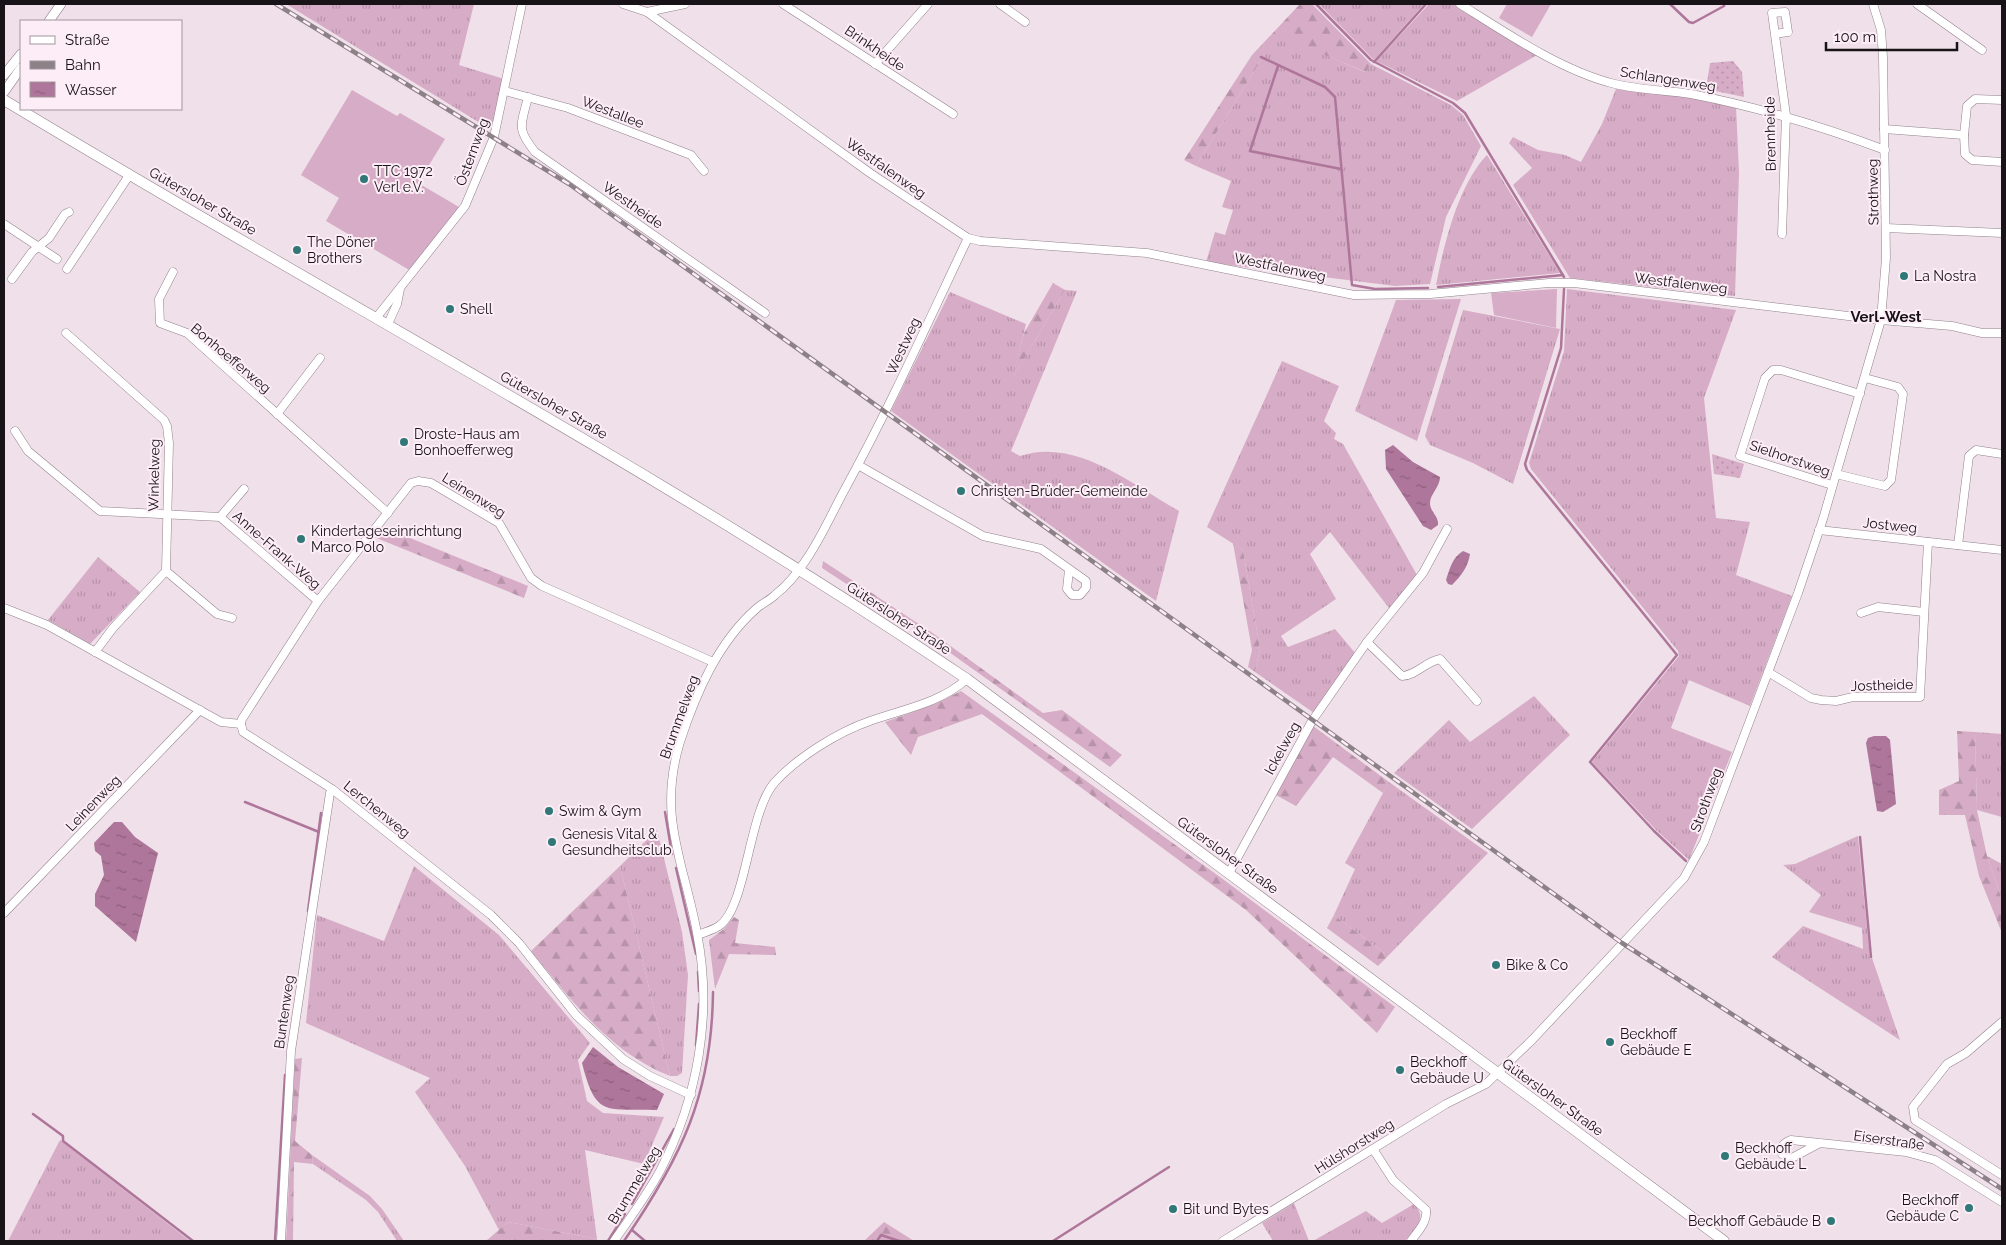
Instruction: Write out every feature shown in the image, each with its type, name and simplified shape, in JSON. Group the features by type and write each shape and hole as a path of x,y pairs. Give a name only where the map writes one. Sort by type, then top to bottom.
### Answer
{"main road":[{"name":"Gütersloher Straße","path":"4,100 20,109"},
{"name":"Gütersloher Straße","path":"21,110 597,446 799,569 967,679 1724,1241"}],"street":[{"path":"50,20 61,4"},
{"name":"Östernweg","path":"376,318 465,206 494,137 522,4"},
{"name":"Westfalenweg","path":"623,4 647,12 870,173 968,238 980,241 1147,252 1354,295 1422,295 1548,283 1574,283 1881,320 1952,326 1982,334 2002,333"},
{"path":"647,12 685,4"},
{"name":"Brinkheide","path":"783,4 953,114"},
{"path":"875,64 928,4"},
{"path":"1000,4 1025,22"},
{"name":"Schlangenweg","path":"1460,4 1524,43 1568,66 1608,82 1687,94 1786,115 1885,150"},
{"name":"Strothweg","path":"1497,1073 1532,1040 1684,878 1704,842 1819,530 1881,320 1885,283 1885,150 1881,30 1873,4"},
{"path":"1917,4 1982,50"},
{"name":"Brennheide","path":"1775,34 1786,115 1782,234"},
{"path":"4,75 20,55"},
{"path":"4,92 20,69"},
{"name":"Westallee","path":"505,91 568,108 692,155 704,171"},
{"name":"Westheide","path":"528,97 521,125 523,136 536,152 765,313"},
{"path":"2002,100 1975,99 1967,106 1964,135 1965,154 1972,160 2002,162"},
{"path":"1884,128 1964,135"},
{"path":"67,269 130,174"},
{"path":"12,279 38,247 49,238 65,214 69,212"},
{"path":"4,224 57,259"},
{"path":"1886,228 2002,233"},
{"name":"Westweg","path":"799,569 808,557 886,412 968,238"},
{"name":"Bonhoefferweg","path":"173,272 159,299 160,323 187,333 388,513"},
{"name":"Östernweg","path":"388,324 397,304 400,289"},
{"name":"Winkelweg","path":"66,333 164,420 169,443 166,571"},
{"path":"278,414 320,358"},
{"name":"Sielhorstweg","path":"1832,486 1740,456 1766,378 1774,370 1781,370 1860,394"},
{"path":"1836,474 1885,486 1891,480 1903,394 1898,387 1865,378"},
{"name":"Anne-Frank-Weg","path":"15,431 28,451 100,512 220,518 318,601"},
{"path":"1958,545 1969,456 1976,450 2002,454"},
{"path":"858,465 983,536 1041,549 1069,570"},
{"name":"Leinenweg","path":"240,724 318,601 412,483 418,480 431,483 499,523 531,578 542,586 713,662"},
{"name":"Anne-Frank-Weg","path":"220,518 244,489"},
{"name":"Ickelweg","path":"1229,873 1312,721 1367,642 1423,573 1447,529"},
{"name":"Jostweg","path":"1819,530 2002,550"},
{"name":"Jostheide","path":"1768,672 1811,698 1821,700 1836,701 1852,697 1920,697 1928,542"},
{"name":"Brummelweg","path":"614,1241 658,1174 691,1095 700,1056 704,977 698,935 671,828 672,777 687,722 713,662 751,614 786,586 799,569"},
{"path":"95,652 113,628 166,571 217,614 232,618"},
{"path":"1862,613 1878,607 1924,612"},
{"path":"4,608 32,618 221,722 240,724"},
{"path":"1367,642 1402,676 1411,676 1429,661 1440,659 1477,701"},
{"path":"698,935 720,925 732,907 763,801 775,783 817,748 869,721 952,692 967,679"},
{"name":"Leinenweg","path":"4,914 200,710"},
{"name":"Lerchenweg","path":"240,724 243,732 332,789 490,915 519,943 576,1015 623,1059 650,1076 691,1095"},
{"name":"Buntenweg","path":"281,1241 291,1051 332,789"},
{"path":"2002,1022 1966,1053 1947,1064 1913,1107 1915,1120 2002,1175"},
{"name":"Hülshorstweg","path":"1224,1241 1446,1104 1486,1084 1497,1073"},
{"name":"Eiserstraße","path":"1820,1144 1906,1152 1935,1160 2002,1202"},
{"path":"1373,1149 1393,1180 1426,1210 1420,1230 1411,1241"}],"green space":[{"path":"286,4 474,4 459,65 504,79 493,131"},
{"path":"1300,4 1312,4 1371,64 1366,72 1280,37 1261,60 1196,166 1184,160 1252,55"},
{"path":"1319,4 1424,4 1374,60"},
{"path":"1429,4 1454,4 1537,55 1457,101 1376,61"},
{"path":"1507,4 1551,4 1532,37 1499,18"},
{"path":"1280,36 1365,72 1371,64 1451,105 1463,115 1481,146 1446,217 1430,284 1395,286 1206,262 1215,232 1225,235 1233,210 1222,207 1231,181 1196,166 1261,60"},
{"path":"1733,61 1742,72 1744,97 1706,89 1710,63"},
{"path":"1616,89 1689,97 1736,106 1739,173 1735,296 1570,278 1513,185 1532,168 1509,143 1513,137 1538,150 1565,155 1581,162 1602,124"},
{"name":"TTC 1972 Verl e.V.","path":"352,90 397,116 400,113 445,139 418,183 459,207 411,271 326,221 339,198 301,175"},
{"path":"1487,155 1560,273 1436,285 1448,234 1460,199 1468,182"},
{"path":"1053,283 1065,290 1012,379 1024,333"},
{"path":"1557,289 1556,328 1494,315 1491,293"},
{"path":"1567,289 1736,310 1704,398 1716,518 1750,522 1736,575 1792,596 1750,706 1689,680 1671,728 1732,752 1689,860 1656,830 1592,762 1679,656 1678,651 1531,469 1529,463 1564,351"},
{"path":"1065,290 1077,291 1011,451 1020,456 1041,452 1062,453 1083,458 1123,477 1179,511 1156,601 891,411 950,292 1026,324 1013,377"},
{"path":"1461,299 1417,441 1355,411 1396,300"},
{"path":"1463,310 1560,329 1513,484 1473,463 1430,445 1425,436"},
{"path":"1282,361 1339,386 1324,421 1336,433 1334,439 1343,444 1417,575 1389,608 1330,532 1310,554 1336,599 1281,636 1288,647 1335,629 1356,654 1314,713 1255,672 1260,649 1243,550 1207,527"},
{"path":"1712,454 1744,464 1740,478 1714,474"},
{"path":"383,527 528,586 524,598 374,537"},
{"path":"1233,543 1243,550 1260,649 1255,672 1248,667 1252,650"},
{"path":"98,557 140,592 90,644 48,620"},
{"path":"823,561 934,634 1043,713 1062,710 1122,755 1110,767 928,637 822,568"},
{"path":"961,691 1220,877 1395,1007 1377,1033 1246,910 982,714 918,737 911,755 885,722 935,704"},
{"path":"1534,696 1570,735 1472,829 1394,773 1449,720 1470,742"},
{"path":"1313,726 1389,782 1383,793 1333,757 1296,806 1274,794"},
{"path":"1957,731 1975,732 1977,810 1987,856 2002,900 2002,933 1979,876 1965,815 1939,815 1939,790 1959,781"},
{"path":"1975,732 2002,734 2002,817 1977,810"},
{"path":"1389,782 1488,853 1388,956 1334,915 1355,869 1345,863"},
{"path":"657,830 682,932 688,975 682,1073 677,1076 670,1076 620,866"},
{"path":"1858,836 1870,959 1872,958 1900,1040 1772,957 1803,926 1863,949 1862,928 1809,912 1821,895 1783,865 1795,864"},
{"path":"1987,856 2002,864 2002,900"},
{"path":"414,866 499,935 590,1043 578,1060 587,1101 603,1113 664,1117 644,1164 585,1150 597,1239 508,1222 499,1230 465,1166 415,1092 430,1078 306,1023 317,915 384,941"},
{"path":"620,866 670,1076 648,1066 610,1039 577,1006 531,951"},
{"path":"1334,915 1388,956 1378,966 1327,928"},
{"path":"734,917 739,920 735,943 775,947 776,955 729,954 715,989 709,940 724,929"},
{"path":"302,1058 295,1141 312,1155 313,1164 294,1162 293,1241 286,1241 295,1059"},
{"path":"60,1140 190,1241 8,1241"},
{"path":"312,1155 370,1196 382,1209 404,1241 397,1241 378,1212 366,1200 313,1164"},
{"path":"1294,1203 1309,1241 1273,1241 1262,1223"},
{"path":"1414,1204 1420,1214 1420,1219 1405,1241 1313,1241 1366,1211 1382,1223"},
{"path":"508,1222 597,1239 596,1241 486,1241"},
{"path":"884,1222 914,1241 864,1241"}],"water":[{"path":"1393,445 1413,462 1440,477 1430,503 1438,525 1431,530 1423,526 1386,469 1385,450"},
{"path":"1463,551 1470,554 1466,567 1452,585 1448,584 1446,580 1452,564"},
{"path":"1886,736 1890,740 1896,804 1883,812 1877,811 1866,743 1868,738"},
{"path":"114,822 122,822 135,837 158,853 136,942 95,906 95,894 104,875 101,856 95,851 94,843"},
{"path":"593,1047 618,1067 664,1094 657,1110 615,1109 606,1107 598,1102 592,1094 582,1063"}],"waterway":[{"path":"1316,4 1371,60 1453,103 1465,113 1564,277"},
{"path":"1374,62 1426,4"},
{"path":"1670,4 1689,22 1693,23 1724,6 1724,4"},
{"path":"1261,57 1325,87 1335,97 1352,285 1375,289 1428,288"},
{"path":"1278,66 1250,151 1341,169"},
{"path":"1438,287 1563,275"},
{"path":"1564,289 1561,348 1525,464 1527,470 1677,655 1590,762 1654,831 1686,861"},
{"path":"245,802 319,832"},
{"path":"665,812 672,854"},
{"path":"308,911 321,813"},
{"path":"1860,837 1871,957"},
{"path":"676,868 696,954"},
{"path":"698,972 699,991"},
{"path":"624,1241 662,1182 690,1124 707,1063 713,992"},
{"path":"696,1045 699,1004"},
{"path":"275,1241 285,1075"},
{"path":"33,1114 63,1136 63,1141 193,1241"},
{"path":"632,1204 674,1129"},
{"path":"1053,1241 1169,1167"},
{"path":"608,1241 625,1214"},
{"path":"632,1230 645,1241"},
{"path":"877,1241 881,1235 899,1241"}],"railway":[{"path":"276,4 569,184 1622,943 2002,1189"}],"place":[{"name":"TTC 1972 Verl e.V.","path":"364,179"},
{"name":"The Döner Brothers","path":"297,250"},
{"name":"La Nostra","path":"1904,276"},
{"name":"Shell","path":"450,309"},
{"name":"Droste-Haus am Bonhoefferweg","path":"404,442"},
{"name":"Christen-Brüder-Gemeinde","path":"961,491"},
{"name":"Kindertageseinrichtung Marco Polo","path":"301,539"},
{"name":"Swim & Gym","path":"549,811"},
{"name":"Genesis Vital & Gesundheitsclub","path":"552,842"},
{"name":"Bike & Co","path":"1496,965"},
{"name":"Beckhoff Gebäude E","path":"1610,1042"},
{"name":"Beckhoff Gebäude U","path":"1400,1070"},
{"name":"Beckhoff Gebäude L","path":"1725,1156"},
{"name":"Beckhoff Gebäude C","path":"1969,1208"},
{"name":"Bit und Bytes","path":"1173,1209"},
{"name":"Beckhoff Gebäude B","path":"1831,1221"}],"district":[{"name":"Verl-West","path":"1886,317"}]}
